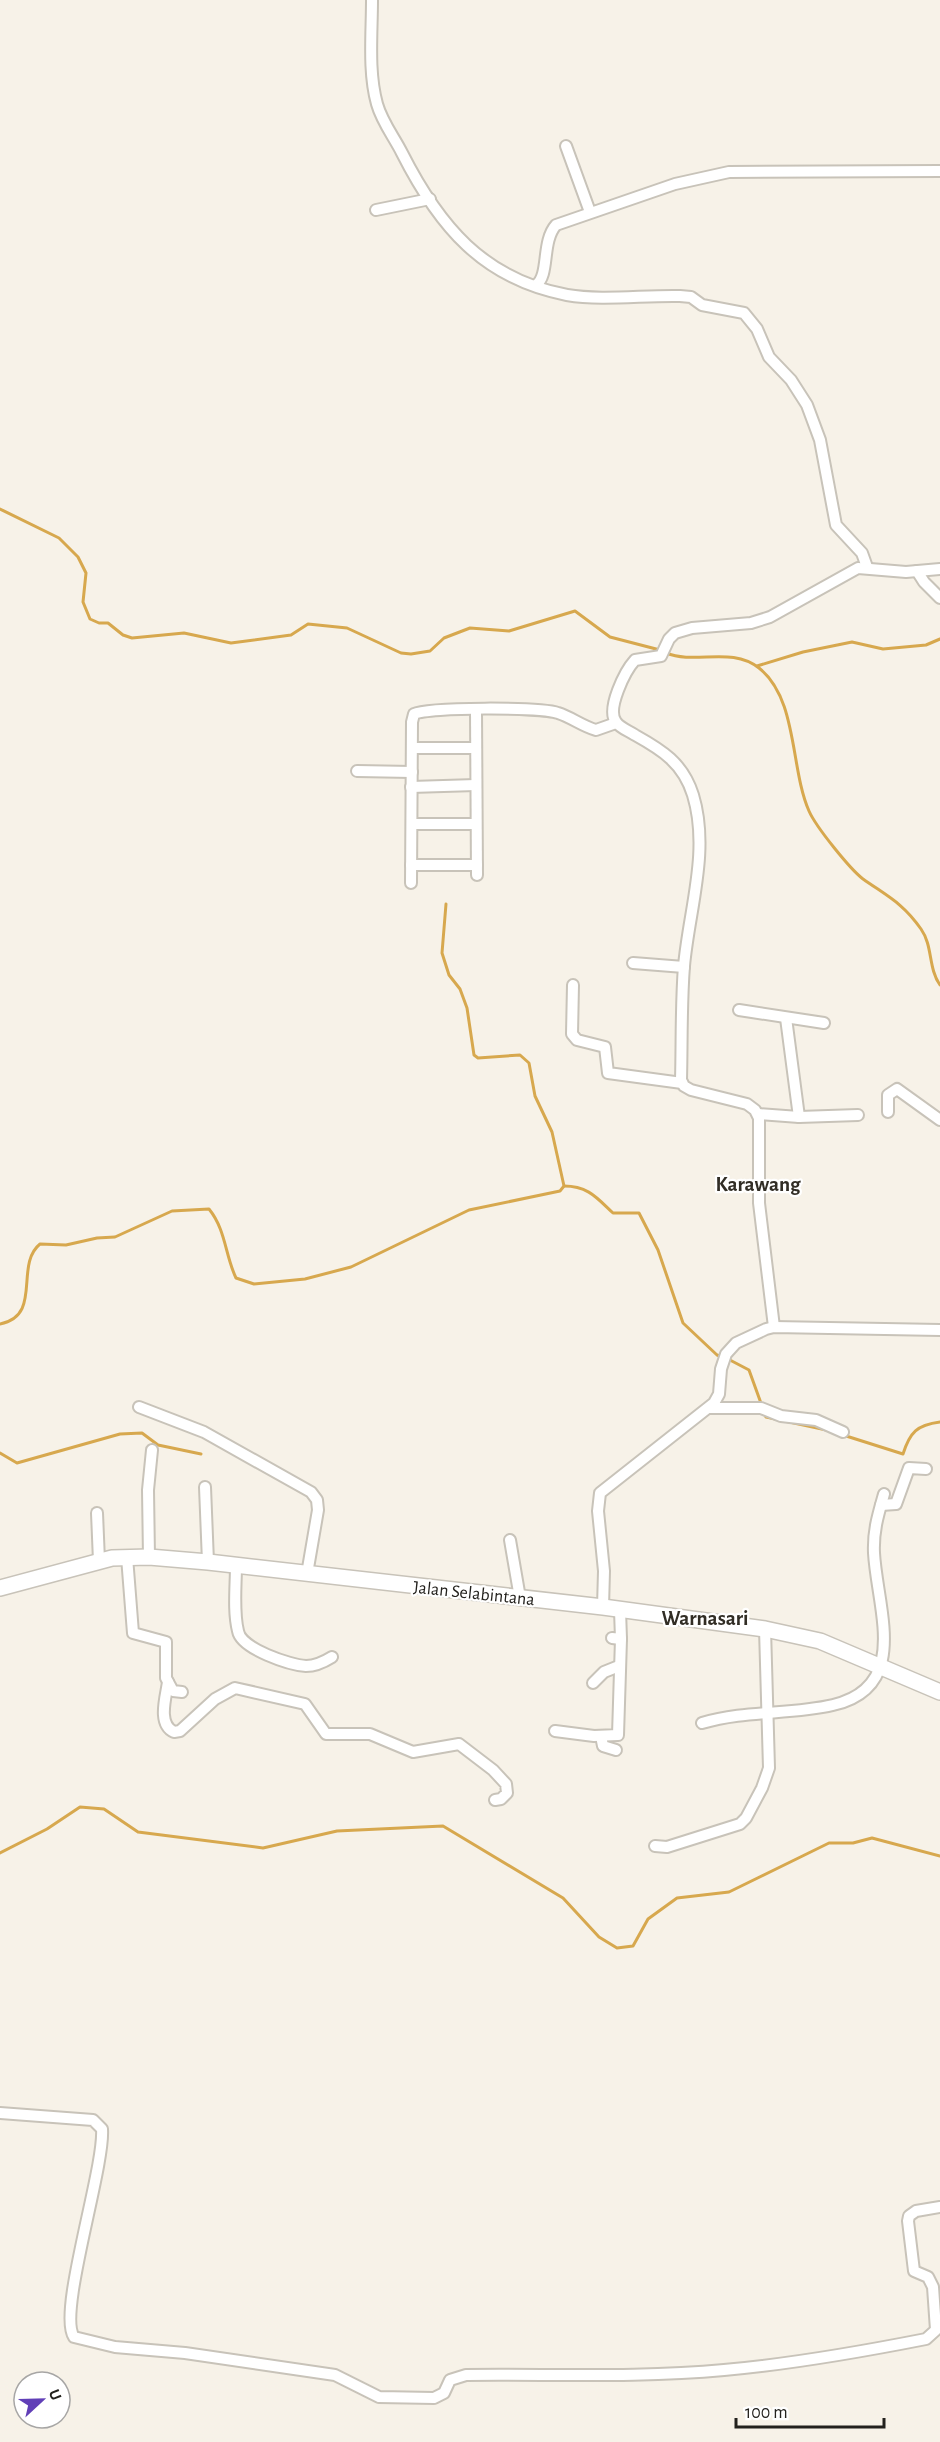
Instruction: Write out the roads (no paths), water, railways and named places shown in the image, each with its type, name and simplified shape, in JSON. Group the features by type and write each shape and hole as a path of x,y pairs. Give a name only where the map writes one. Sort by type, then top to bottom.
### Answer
{"street":[{"path":"372,0 373,65 377,106 418,183 449,227 476,255 509,277 557,293 581,297 691,297 702,305 744,313 757,329 769,357 791,380 807,405 820,440 836,525 862,553 867,567"},
{"path":"566,146 590,212"},
{"path":"536,285 543,275 548,238 552,230 561,222 675,184 729,172 940,171"},
{"path":"375,210 429,199"},
{"path":"682,1083 684,967 699,858 694,797 685,774 669,755 616,723 612,713 622,679 632,663 642,657 661,656 669,639 675,633 692,628 751,623 770,617 854,569 867,567 890,572 940,569"},
{"path":"917,571 924,582 940,598"},
{"path":"411,882 412,722 414,714 430,709 543,710 556,712 598,730 616,723"},
{"path":"411,865 477,870 476,711"},
{"path":"412,748 476,748"},
{"path":"357,771 412,772"},
{"path":"411,787 476,785"},
{"path":"412,824 476,824"},
{"path":"633,963 684,967"},
{"path":"573,985 572,1034 577,1040 605,1047 608,1073 682,1083 694,1091 747,1104 758,1114 799,1117 858,1115"},
{"path":"739,1010 824,1023"},
{"path":"786,1018 799,1117"},
{"path":"888,1112 888,1095 897,1089 940,1120"},
{"path":"758,1114 760,1131 759,1203 774,1327"},
{"path":"603,1607 604,1570 598,1510 600,1493 710,1408 719,1394 722,1365 731,1348 746,1337 774,1327 940,1330"},
{"path":"140,1407 204,1432 311,1492 317,1500 318,1510 307,1574"},
{"path":"710,1408 761,1407 781,1416 816,1420 843,1431"},
{"path":"149,1557 148,1490 152,1450"},
{"path":"702,1723 727,1715 844,1702 868,1689 882,1667 884,1634 874,1551 876,1516 882,1500 895,1505 909,1468 913,1466 926,1469"},
{"path":"205,1487 207,1562"},
{"path":"97,1513 99,1561"},
{"path":"510,1540 520,1598"},
{"path":"127,1557 133,1633 166,1642 168,1682 164,1718 167,1727 174,1732 180,1731 226,1691 235,1688 246,1689 273,1699 305,1704 326,1734 370,1734 413,1752 459,1744 503,1780 507,1792 501,1799 495,1800"},
{"name":"Jalan Selabintana","path":"0,1588 99,1561 127,1557 236,1565 603,1607 765,1629 820,1641 940,1692"},
{"path":"236,1565 238,1631 245,1643 255,1650 306,1666 323,1663 332,1657"},
{"path":"555,1731 618,1736 619,1665 616,1638 620,1610"},
{"path":"655,1846 667,1846 710,1834 740,1824 746,1818 769,1768 765,1629"},
{"path":"593,1683 604,1672 619,1665"},
{"path":"168,1682 172,1691 182,1692"},
{"path":"601,1736 603,1746 616,1750"},
{"path":"0,2113 93,2120 102,2129 75,2283 71,2329 74,2337 115,2347 185,2353 335,2375 379,2397 434,2398 444,2392 450,2380 465,2375 628,2375 724,2370 787,2363 926,2339 936,2330 933,2287 928,2277 914,2271 908,2221 909,2216 916,2211 940,2207"}],"waterway":[{"path":"0,509 59,538 78,557 86,573 83,602 90,619 99,623 108,623 123,635 132,638 184,633 231,643 291,635 308,624 347,628 401,653 411,654 430,651 444,638 470,628 509,631 575,611 610,637 660,650"},
{"path":"757,666 803,652 852,642 883,649 926,645 940,639"},
{"path":"666,653 689,657 737,658 759,668 772,681 781,697 787,716 803,794 809,811 834,847 857,874 908,913 921,929 940,985"},
{"path":"0,1324 13,1319 21,1311 25,1301 29,1264 40,1244 66,1245 97,1238 115,1237 172,1211 209,1209 219,1225 236,1278 254,1284 305,1279 351,1267 469,1210 560,1191 564,1186 552,1132 535,1096 529,1063 520,1055 478,1058 474,1055 467,1008 460,989 449,975 442,953 446,904"},
{"path":"564,1186 586,1191 613,1213 639,1213 658,1250 683,1323 722,1357"},
{"path":"728,1359 749,1370 762,1406"},
{"path":"764,1413 766,1417 831,1431"},
{"path":"843,1435 903,1454 908,1440 916,1431 926,1425 940,1422"},
{"path":"0,1453 17,1463 120,1434 142,1433 158,1445 201,1454"},
{"path":"0,1853 47,1829 80,1807 104,1809 138,1832 263,1848 337,1831 443,1826 563,1898 599,1937 617,1948 633,1946 648,1919 677,1898 729,1892 829,1843 853,1843 872,1838 940,1856"}],"district":[{"name":"Karawang","path":"758,1184"},
{"name":"Warnasari","path":"705,1618"}]}
